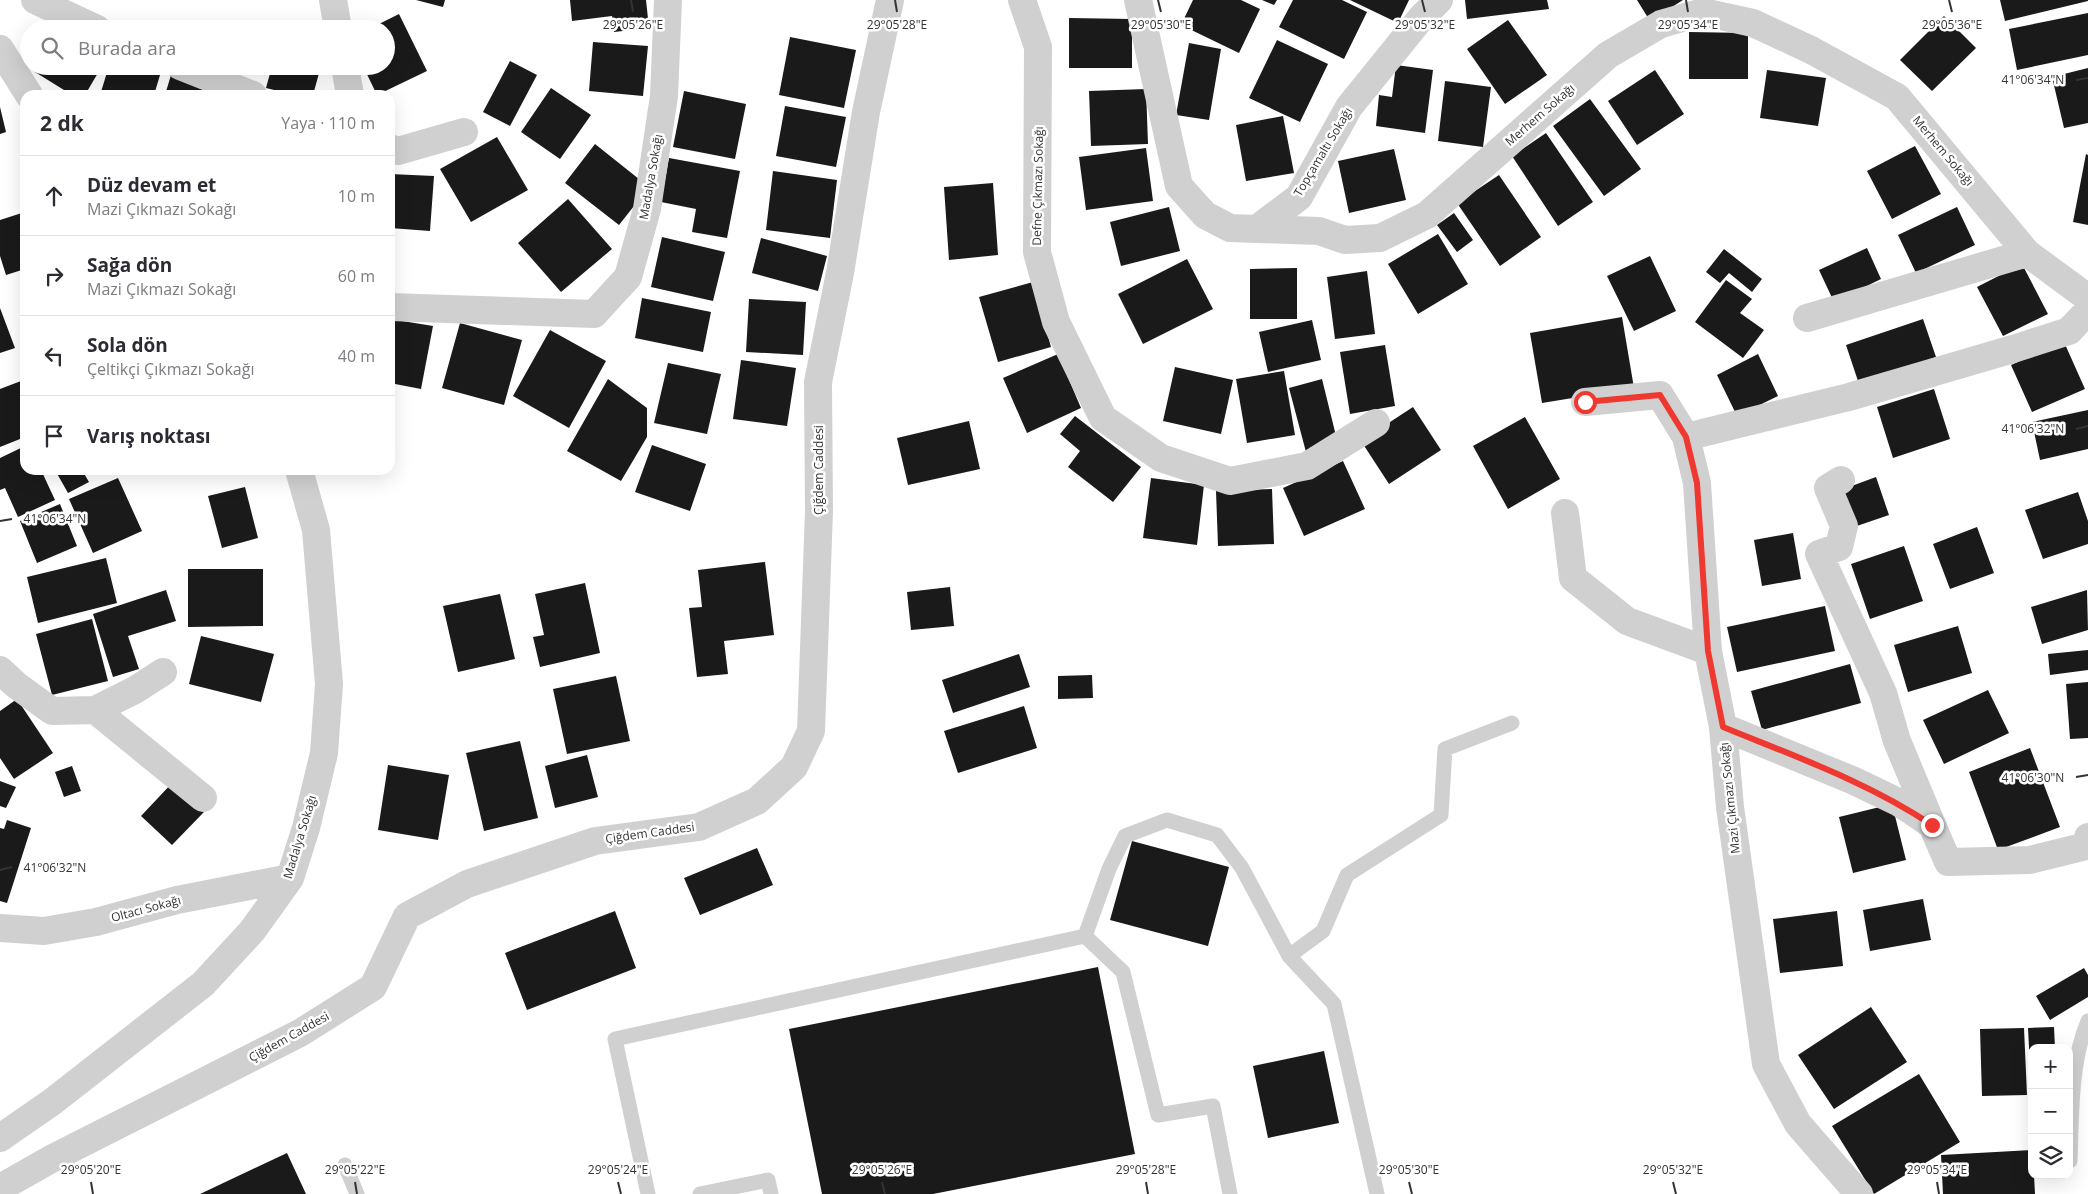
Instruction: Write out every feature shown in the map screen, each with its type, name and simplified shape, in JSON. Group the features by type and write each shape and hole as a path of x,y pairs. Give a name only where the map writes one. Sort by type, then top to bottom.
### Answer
{"street":[{"path":"35,0 78,20"},
{"path":"333,0 336,20"},
{"name":"Madalya Sokağı","path":"395,307 594,314 628,277 647,209 664,96 668,0"},
{"name":"Çiğdem Caddesi","path":"0,1188 53,1158 300,1033 373,987 406,916 467,884 595,841 699,827 757,801 794,767 811,731 819,511 818,382 840,273 866,112 890,0"},
{"name":"Defne Çıkmazı Sokağı","path":"1022,0 1038,48 1037,252 1056,322 1104,418 1161,458 1230,480 1307,466 1376,423"},
{"name":"Merhem Sokağı","path":"1138,0 1179,186 1205,214 1230,228 1318,231 1345,240 1380,238 1427,214 1608,56 1661,24 1703,12 1753,24 1811,50 1897,97 2027,253 2088,298"},
{"name":"Topçamaltı Sokağı","path":"1258,228 1299,197 1349,107 1421,18 1439,0"},
{"path":"0,48 26,90"},
{"path":"203,75 240,90"},
{"path":"346,75 349,90"},
{"path":"395,150 398,151 464,132"},
{"path":"1807,318 2027,253"},
{"path":"1686,437 1849,396 2014,349 2069,331 2088,311"},
{"name":"Mazi Çıkmazı Sokağı","path":"1585,402 1660,395 1686,437 1697,483 1708,651 1723,727 1731,816 1766,1064 1798,1124 1860,1194"},
{"name":"Madalya Sokağı","path":"0,1138 52,1102 203,984 252,931 290,878 306,828 324,753 329,684 316,530 300,475"},
{"path":"1841,480 1828,488 1844,526 1839,547 1819,554 1879,685 1897,741 1948,862 2030,860 2086,846 2088,836"},
{"path":"1565,513 1573,578 1627,621 1708,651"},
{"path":"0,670 16,685 52,711 96,710 135,690 163,672"},
{"path":"96,710 204,798"},
{"path":"1723,727 1852,780 1898,802 1932,825"},
{"name":"Oltacı Sokağı","path":"0,928 44,931 96,922 177,900 290,878"}],"lane":[{"path":"1289,956 1323,931 1347,875 1441,815 1445,749 1512,723"},
{"path":"1085,936 1109,869 1125,836 1167,820 1217,835 1242,868 1289,956 1334,1004 1378,1194"},
{"path":"648,1194 616,1039 1085,936"},
{"path":"1085,936 1123,972 1158,1115 1213,1106 1230,1194"},
{"path":"2072,1134 2079,1041 2088,1021"},
{"path":"345,1165 357,1194"},
{"path":"700,1194 768,1180 771,1194"}],"building":[{"path":"416,0 445,0 443,7"},
{"path":"570,0 646,0 649,28 614,32 612,16 572,21"},
{"path":"1193,0 1241,0 1260,9 1239,53 1181,25"},
{"path":"1262,0 1277,0 1274,5"},
{"path":"1293,0 1342,0 1367,12 1344,59 1279,27"},
{"path":"1350,0 1409,0 1398,23"},
{"path":"1465,0 1547,0 1549,9 1467,19"},
{"path":"1637,0 1683,0 1650,21"},
{"path":"2000,0 2088,0 2088,1 2005,21"},
{"path":"2088,13 2088,55 2017,70 2009,29"},
{"path":"399,14 427,71 387,90 375,90 367,75 395,75 395,20 387,20"},
{"path":"1944,16 1976,48 1932,91 1900,60"},
{"path":"1069,18 1132,19 1132,68 1069,68"},
{"path":"1508,20 1547,75 1505,104 1467,49"},
{"path":"1689,32 1748,33 1748,79 1689,79"},
{"path":"790,37 856,50 844,108 779,95"},
{"path":"1277,40 1328,64 1300,122 1249,98"},
{"path":"593,42 648,46 643,96 589,91"},
{"path":"1189,43 1221,49 1209,120 1176,115"},
{"path":"510,61 537,75 510,126 483,112"},
{"path":"1396,65 1433,70 1425,133 1376,126 1379,95 1392,97"},
{"path":"2088,68 2088,123 2064,128 2052,77"},
{"path":"1655,70 1684,114 1637,145 1608,101"},
{"path":"1767,70 1826,78 1818,126 1760,118"},
{"path":"40,75 97,75 88,90 64,90"},
{"path":"106,75 160,75 156,90 102,90"},
{"path":"171,75 206,90 166,90"},
{"path":"270,75 319,75 314,90 274,90 266,88"},
{"path":"1445,81 1491,87 1483,147 1438,141"},
{"path":"551,88 591,115 560,159 521,132"},
{"path":"1146,89 1148,144 1091,146 1089,91"},
{"path":"684,91 746,104 735,159 673,147"},
{"path":"1590,99 1641,169 1604,196 1553,126"},
{"path":"785,106 846,117 836,167 776,156"},
{"path":"0,107 6,132 0,134"},
{"path":"1283,116 1294,173 1246,181 1236,125"},
{"path":"1546,133 1593,202 1558,226 1512,156"},
{"path":"497,137 528,190 471,222 440,169"},
{"path":"595,144 649,187 619,225 565,183"},
{"path":"1915,146 1941,194 1892,219 1867,171"},
{"path":"1146,148 1153,201 1086,210 1079,157"},
{"path":"1394,149 1406,200 1349,213 1338,161"},
{"path":"2086,154 2088,155 2088,225 2073,222"},
{"path":"669,158 740,171 727,238 692,232 696,209 661,202"},
{"path":"773,171 837,180 830,238 766,230"},
{"path":"395,174 434,176 430,231 395,228"},
{"path":"1499,175 1541,237 1500,266 1457,203"},
{"path":"993,183 998,255 949,260 944,187"},
{"path":"568,199 612,249 561,292 518,243"},
{"path":"1169,207 1180,251 1121,266 1110,222"},
{"path":"1957,207 1975,245 1916,273 1898,235"},
{"path":"1454,213 1473,240 1457,252 1437,225"},
{"path":"20,214 20,271 6,275 0,256 0,220"},
{"path":"1438,234 1468,284 1418,314 1388,264"},
{"path":"662,237 725,252 713,301 651,287"},
{"path":"761,238 827,256 818,291 752,273"},
{"path":"1867,248 1881,279 1834,302 1819,270"},
{"path":"1724,249 1762,279 1752,292 1729,273 1720,283 1706,272"},
{"path":"1650,256 1676,311 1634,331 1607,276"},
{"path":"1187,259 1213,309 1143,344 1118,294"},
{"path":"2022,264 2048,314 2003,336 1977,287"},
{"path":"1297,268 1297,319 1250,319 1250,269"},
{"path":"1367,271 1375,334 1335,339 1327,277"},
{"path":"1726,280 1752,299 1740,313 1764,330 1743,358 1695,322"},
{"path":"1033,282 1051,347 998,362 979,297"},
{"path":"642,298 711,312 703,352 635,338"},
{"path":"749,299 806,302 803,355 746,352"},
{"path":"0,308 15,348 0,353"},
{"path":"1622,317 1634,388 1542,403 1530,333"},
{"path":"1923,319 1936,357 1859,384 1846,345"},
{"path":"395,320 433,326 421,389 395,384"},
{"path":"1312,320 1321,360 1268,372 1259,332"},
{"path":"460,323 522,340 504,405 442,388"},
{"path":"550,330 606,361 569,428 513,396"},
{"path":"2064,342 2085,389 2032,412 2011,365"},
{"path":"1385,345 1395,406 1350,414 1340,352"},
{"path":"1058,354 1081,408 1027,433 1003,378"},
{"path":"1758,354 1778,396 1737,416 1717,375"},
{"path":"741,360 796,368 787,426 733,419"},
{"path":"668,363 721,374 707,434 654,423"},
{"path":"1175,367 1233,380 1221,434 1163,421"},
{"path":"1284,371 1295,435 1247,443 1236,379"},
{"path":"608,379 647,408 647,437 621,481 567,451"},
{"path":"1322,379 1338,444 1306,452 1289,388"},
{"path":"20,381 20,439 0,447 0,389"},
{"path":"1934,389 1950,439 1893,458 1877,407"},
{"path":"1413,407 1441,450 1389,484 1361,441"},
{"path":"2088,410 2088,449 2040,460 2032,422"},
{"path":"1075,416 1141,467 1113,502 1068,467 1080,451 1060,434"},
{"path":"1525,417 1560,479 1508,509 1473,446"},
{"path":"969,421 980,469 908,485 897,438"},
{"path":"652,445 706,464 690,511 635,492"},
{"path":"20,448 20,475 43,475 55,500 18,517 5,488 0,490 0,458"},
{"path":"1343,461 1365,509 1304,536 1283,488"},
{"path":"58,475 85,475 89,482 68,493"},
{"path":"1876,477 1889,515 1851,528 1838,491"},
{"path":"118,478 142,531 93,553 69,499"},
{"path":"1151,478 1204,485 1197,545 1143,538"},
{"path":"245,487 258,538 222,548 208,496"},
{"path":"1272,489 1274,544 1218,546 1216,491"},
{"path":"2078,492 2088,521 2088,544 2043,559 2025,510"},
{"path":"60,504 77,546 37,563 20,521"},
{"path":"1977,527 1994,573 1950,589 1933,544"},
{"path":"1793,533 1801,579 1762,586 1754,540"},
{"path":"1904,546 1923,601 1870,619 1851,564"},
{"path":"106,558 117,603 38,623 27,577"},
{"path":"765,562 774,635 724,641 728,674 697,677 689,608 702,607 698,570"},
{"path":"188,569 263,569 263,626 188,627"},
{"path":"585,583 600,653 540,667 533,637 544,635 535,594"},
{"path":"950,587 954,626 911,630 907,592"},
{"path":"166,590 176,621 128,636 139,669 113,677 93,614"},
{"path":"2087,590 2088,630 2042,644 2031,607"},
{"path":"500,594 515,659 458,672 443,606"},
{"path":"1825,606 1835,651 1737,672 1727,627"},
{"path":"92,619 108,681 52,695 36,634"},
{"path":"1958,626 1972,673 1908,692 1894,645"},
{"path":"201,636 274,654 261,702 189,684"},
{"path":"2088,650 2088,670 2050,675 2048,654"},
{"path":"1019,654 1030,687 953,713 942,680"},
{"path":"1850,664 1861,703 1762,730 1751,691"},
{"path":"1092,675 1093,698 1058,699 1058,676"},
{"path":"616,676 630,741 567,754 553,689"},
{"path":"2088,682 2088,738 2070,739 2066,684"},
{"path":"1988,690 2009,733 1944,764 1923,720"},
{"path":"17,699 53,753 14,779 0,758 0,711"},
{"path":"1024,706 1037,748 958,773 944,731"},
{"path":"520,741 538,818 484,831 466,753"},
{"path":"2030,748 2060,827 1998,850 1969,772"},
{"path":"587,755 598,797 555,808 545,766"},
{"path":"388,765 449,775 438,840 378,830"},
{"path":"72,766 81,791 64,797 55,772"},
{"path":"0,781 16,787 6,808 0,806"},
{"path":"173,782 204,812 172,845 141,816"},
{"path":"1892,804 1906,860 1853,873 1839,817"},
{"path":"7,820 31,828 7,903 0,901 0,828 4,829"},
{"path":"1132,841 1229,867 1208,946 1110,920"},
{"path":"757,848 773,885 700,915 684,878"},
{"path":"1923,899 1931,940 1870,951 1863,910"},
{"path":"615,911 636,968 527,1010 505,953"},
{"path":"1837,911 1843,966 1780,973 1773,919"},
{"path":"1098,967 1135,1154 933,1194 822,1194 789,1029"},
{"path":"2084,968 2088,975 2088,997 2050,1020 2036,996"},
{"path":"1871,1007 1907,1062 1834,1109 1798,1055"},
{"path":"2054,1027 2055,1044 2029,1044 2028,1028"},
{"path":"2024,1028 2027,1095 1982,1096 1980,1029"},
{"path":"1324,1051 1339,1123 1268,1138 1253,1066"},
{"path":"1919,1074 1960,1142 1874,1194 1832,1126"},
{"path":"2028,1150 2028,1179 2034,1179 2035,1194 1943,1194 1941,1155"},
{"path":"287,1153 306,1194 200,1194"}],"route":[{"path":"1585,402 1660,395 1686,437 1697,483 1708,651 1723,727 1852,780 1898,802 1932,825"}]}
